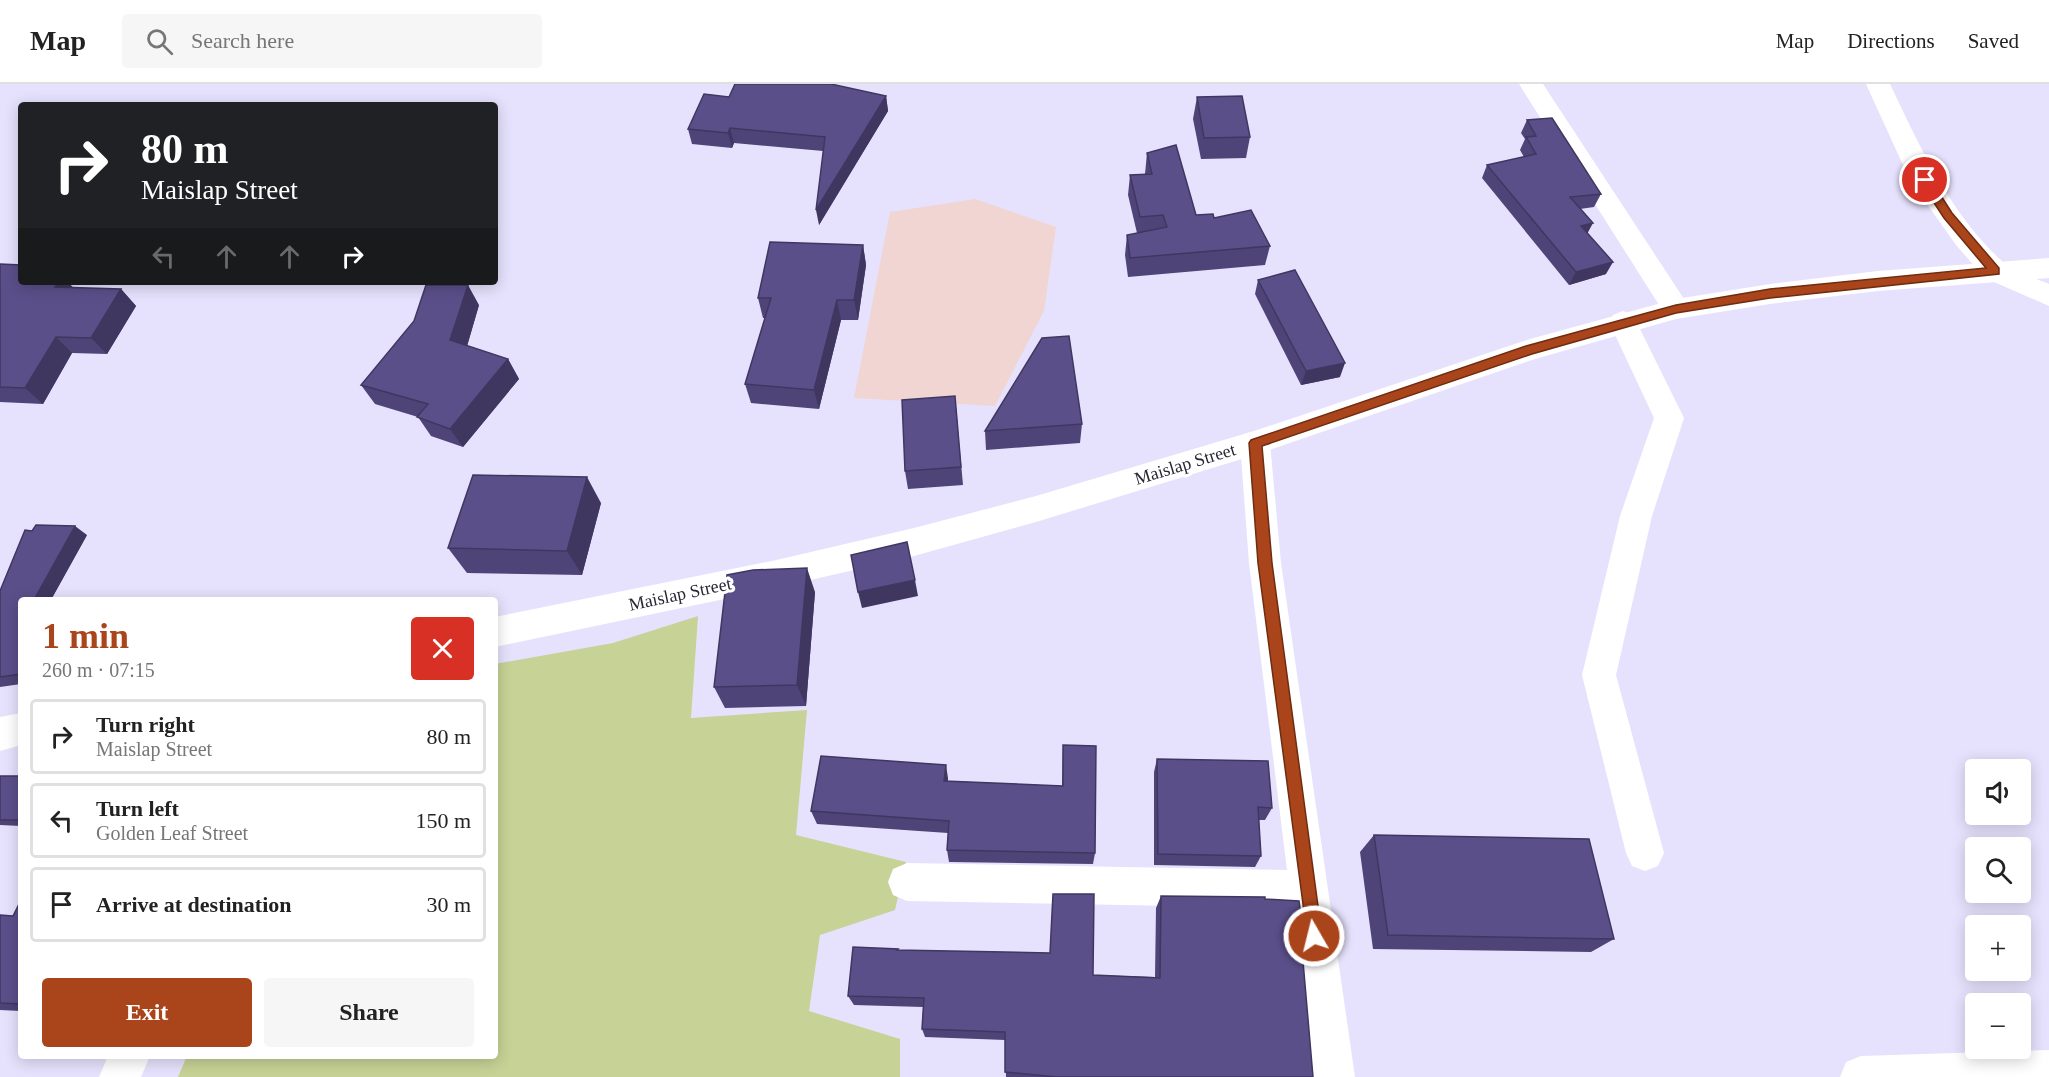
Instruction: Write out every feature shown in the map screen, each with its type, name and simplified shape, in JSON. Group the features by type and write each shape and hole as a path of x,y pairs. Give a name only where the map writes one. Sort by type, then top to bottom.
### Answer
{"main road":[{"path":"1531,84 1676,309"},
{"path":"1878,84 1916,165 1933,194 1966,238 1995,271 2049,296"},
{"name":"Maislap Street","path":"498,631 914,542 1036,509 1255,443 1530,350 1623,322 1676,309 1770,294 1995,271 2049,268"},
{"path":"1623,322 1669,418 1636,516 1599,675 1645,853"},
{"path":"1255,443 1265,563 1334,1077"},
{"path":"0,734 18,730"},
{"path":"907,882 1307,889"},
{"path":"120,1077 128,1059"},
{"path":"1861,1077 2049,1071"}],"shaded area":[{"path":"975,199 1056,227 1044,311 995,406 854,398 890,212"}],"green space":[{"path":"698,616 691,718 807,710 796,835 906,862 895,910 820,935 809,1011 900,1039 900,1077 178,1077 186,1059 498,1059 498,663 613,643"}],"building":[{"path":"735,84 831,84 886,96 816,210 825,137 730,128 728,133 688,129 704,94 729,97"},
{"path":"1242,96 1250,137 1204,138 1197,97"},
{"path":"1552,118 1601,194 1570,197 1593,223 1581,226 1613,262 1576,272 1487,165 1536,154 1526,137 1536,136 1527,120"},
{"path":"1176,145 1196,215 1213,214 1214,218 1251,210 1270,246 1130,258 1127,235 1167,227 1163,215 1140,217 1130,175 1152,174 1147,153"},
{"path":"770,242 863,245 854,300 837,300 814,390 745,384 771,298 758,298"},
{"path":"0,264 18,265 18,285 121,289 91,338 56,337 25,388 0,387"},
{"path":"1295,270 1345,363 1306,371 1258,280"},
{"path":"426,285 468,285 450,340 508,359 450,429 417,417 428,404 361,385 414,321"},
{"path":"1069,336 1082,424 985,431 1042,338"},
{"path":"955,396 961,467 905,471 902,400"},
{"path":"473,475 587,477 567,551 448,548"},
{"path":"36,525 75,526 36,597 18,597 18,674 0,677 0,591 25,530 32,531"},
{"path":"907,542 915,580 858,592 851,555"},
{"path":"807,568 797,685 714,687 727,575 753,570"},
{"path":"1063,745 1096,746 1095,853 947,850 949,821 811,811 821,756 946,765 944,781 1063,786"},
{"path":"1157,759 1268,761 1272,808 1258,807 1261,856 1158,854"},
{"path":"0,776 18,776 18,820 0,820"},
{"path":"1374,835 1589,839 1614,939 1388,935"},
{"path":"1053,894 1094,894 1093,975 1160,978 1161,896 1265,897 1265,899 1299,901 1304,938 1301,938 1313,1077 1057,1077 1005,1072 1005,1032 922,1029 924,998 848,996 853,947 1050,953"},
{"path":"18,906 18,1004 0,1003 0,915 13,916"}],"route":[{"path":"1314,936 1265,563 1255,443 1530,350 1623,322 1676,309 1770,294 1995,271 1948,216 1925,180"}]}
